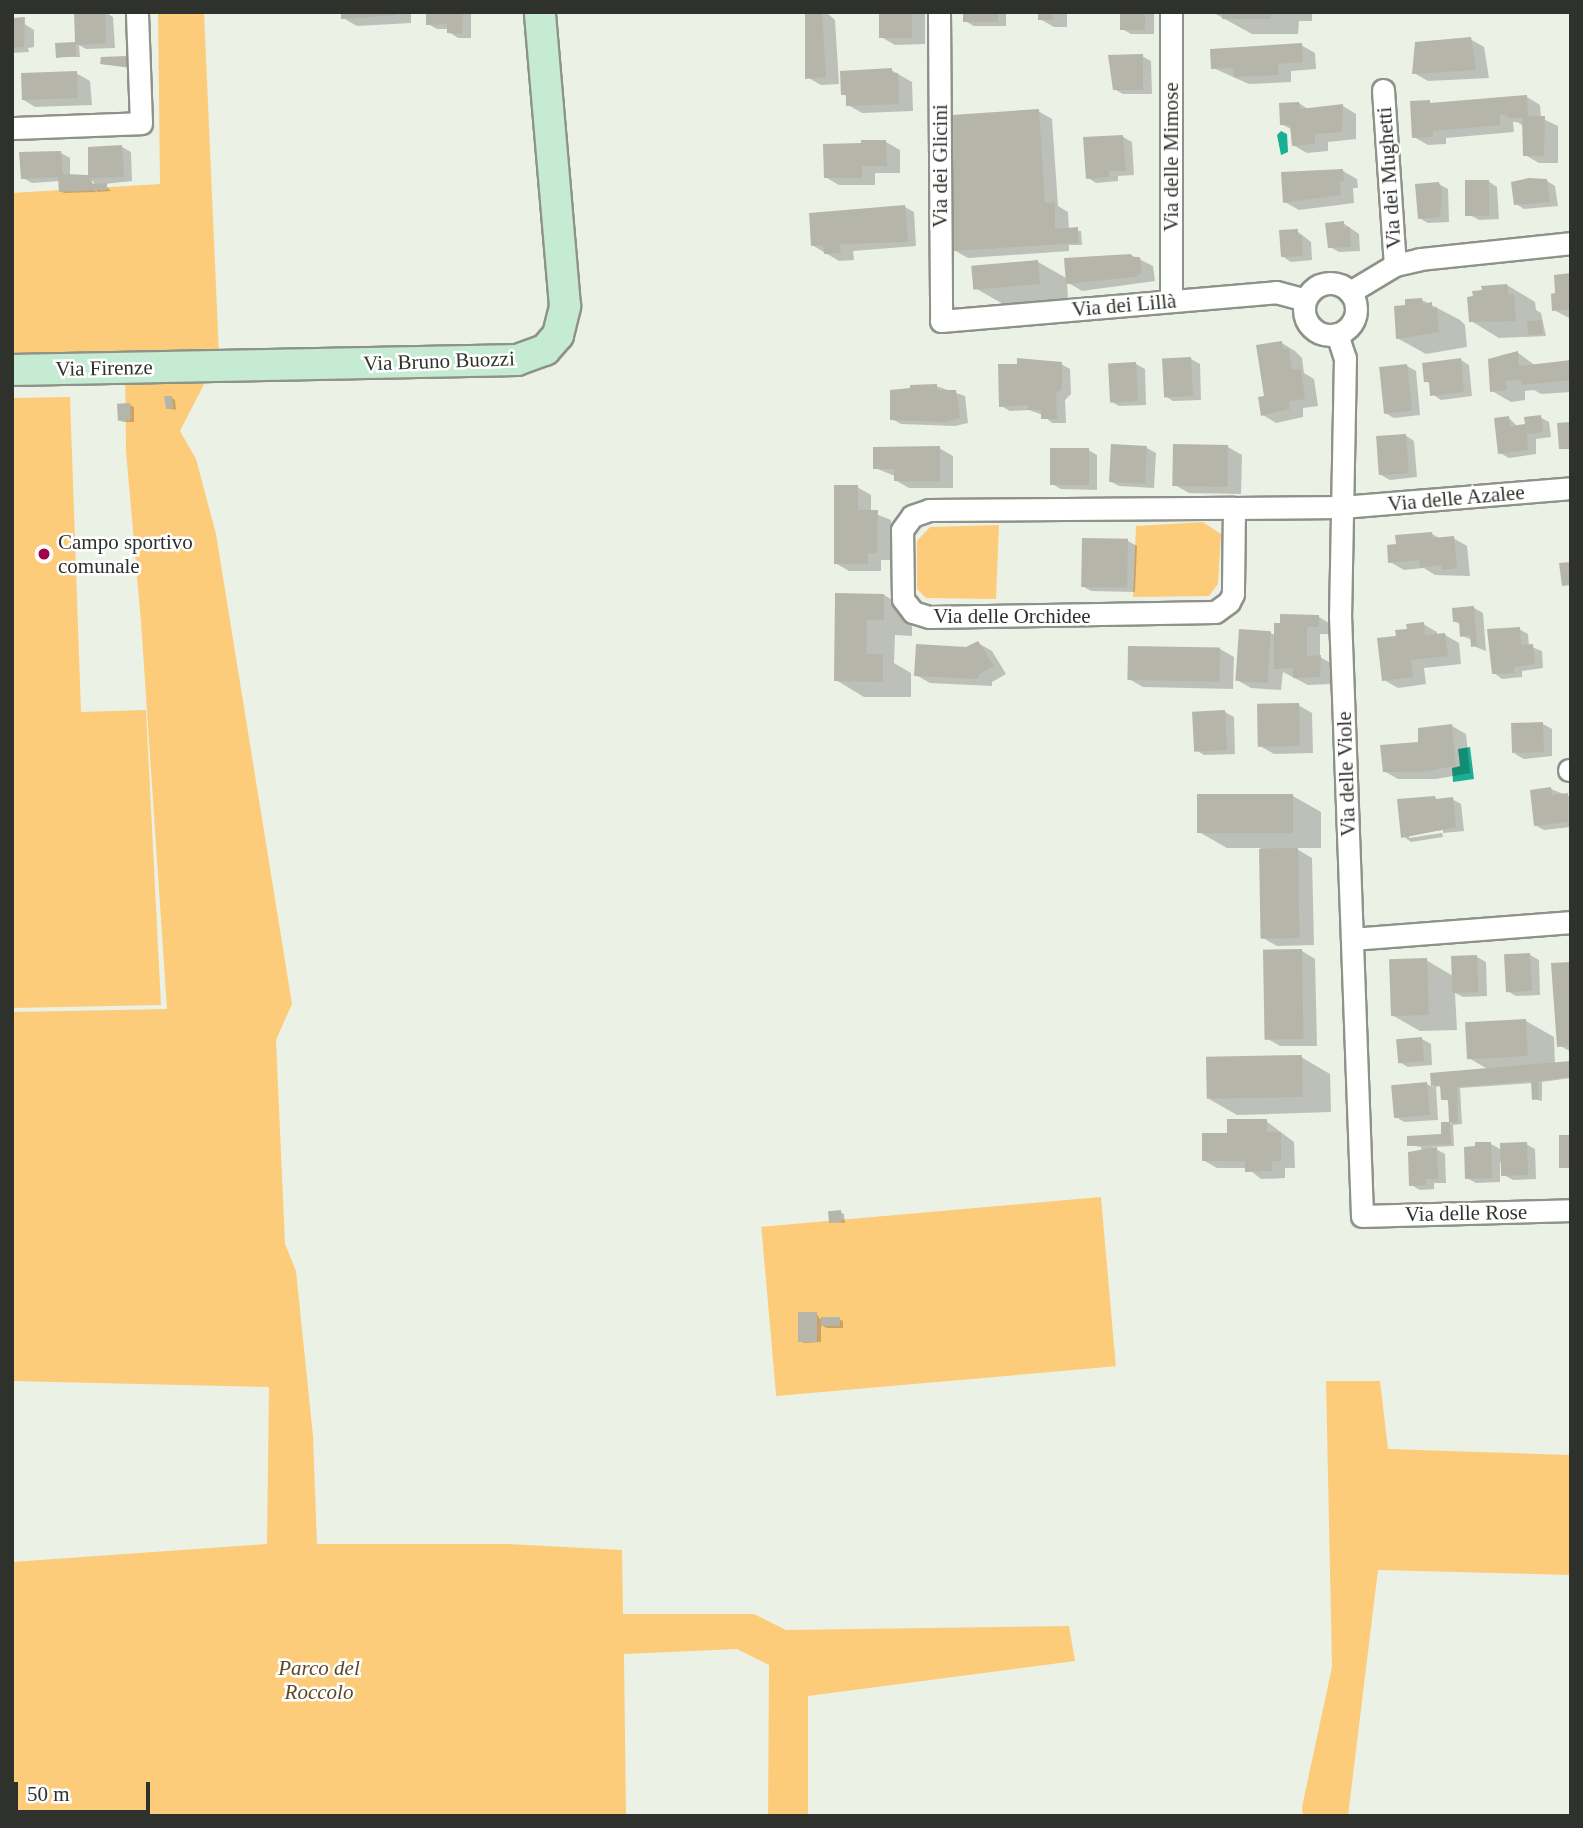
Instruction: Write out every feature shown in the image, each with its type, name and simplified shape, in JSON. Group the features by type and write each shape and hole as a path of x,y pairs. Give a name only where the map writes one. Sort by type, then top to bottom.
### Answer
{"street":[{"path":"12,128 141,123 137,12"},
{"name":"Via Bruno Buozzi","path":"196,366 517,360 537,355 552,343 562,326 565,306 540,12"},
{"name":"Via dei Glicini","path":"939,12 941,321"},
{"name":"Via delle Mimose","path":"1171,12 1171,301"},
{"name":"Via dei Mughetti","path":"1383,90 1395,265"},
{"path":"1350,292 1395,265 1420,259 1571,243"},
{"path":"1329,282 1350,292 1354,299 1355,316 1351,324 1337,334 1321,334 1304,316 1305,300 1314,288 1329,282"},
{"name":"Via dei Lillà","path":"941,321 1276,292 1305,300"},
{"name":"Via delle Viole","path":"1337,334 1345,358 1340,615 1362,1216"},
{"name":"Via Firenze","path":"12,370 196,366"},
{"name":"Via delle Azalee","path":"1342,508 1571,488"},
{"name":"Via delle Orchidee","path":"1234,508 1233,594 1229,602 1215,612 929,617 913,612 903,599 902,530 912,516 920,512 1234,508 1342,508"},
{"path":"1352,939 1571,922"},
{"name":"Via delle Rose","path":"1362,1216 1571,1210"}],"green space":[{"name":"Parco del Roccolo","path":"158,12 204,12 219,355 180,431 196,459 216,534 292,1004 276,1040 285,1244 296,1271 313,1436 317,1544 508,1544 622,1550 623,1614 754,1614 786,1630 1069,1626 1075,1661 808,1696 808,1816 768,1816 769,1665 737,1649 624,1654 626,1816 12,1816 12,1562 267,1544 269,1387 12,1381 12,1012 167,1009 141,622 126,451 125,357 12,360 12,193 160,184"},
{"name":"Campo sportivo comunale","path":"70,397 81,712 146,710 161,1005 12,1008 12,398"},
{"path":"1203,522 1221,534 1218,584 1209,596 1133,597 1136,526"},
{"path":"999,525 996,599 926,598 917,589 917,541 930,527"},
{"path":"1101,1197 1116,1366 776,1396 761,1227"},
{"path":"1326,1381 1380,1381 1388,1449 1571,1455 1571,1575 1378,1570 1348,1816 1303,1816 1302,1807 1332,1667"}],"shaded area":[{"path":"1281,131 1287,134 1288,152 1281,155 1277,135"},
{"path":"1470,747 1474,779 1453,782 1452,768 1460,766 1458,749"}],"building":[{"path":"74,12 105,12 106,43 76,45 76,56 56,58 55,43 75,42"},
{"path":"341,12 398,12 398,15 341,19"},
{"path":"426,12 463,12 462,34 447,33 447,24 426,25"},
{"path":"805,12 822,12 826,77 805,79"},
{"path":"879,12 912,12 912,38 879,38"},
{"path":"963,12 998,12 998,22 963,22"},
{"path":"1038,12 1053,12 1053,20 1038,20"},
{"path":"1120,12 1145,12 1145,30 1120,30"},
{"path":"1222,12 1271,12 1271,19 1222,19"},
{"path":"25,17 24,47 12,48 12,18"},
{"path":"1471,37 1476,70 1412,74 1415,42"},
{"path":"1302,43 1303,62 1278,64 1278,75 1234,77 1233,68 1211,69 1210,49"},
{"path":"1143,54 1143,90 1113,90 1108,55"},
{"path":"126,56 127,67 100,64 101,57"},
{"path":"892,68 892,73 898,73 899,104 846,106 846,95 841,95 840,71"},
{"path":"77,71 78,98 22,100 21,73"},
{"path":"1527,95 1528,116 1545,116 1544,156 1523,156 1522,118 1508,118 1507,115 1500,115 1500,125 1433,131 1433,137 1412,138 1410,101 1430,100 1430,103"},
{"path":"1299,102 1300,109 1343,104 1342,132 1315,134 1315,144 1292,146 1290,125 1280,125 1279,103"},
{"path":"1039,109 1045,203 1055,202 1055,229 1078,227 1078,243 952,251 952,115"},
{"path":"1123,135 1126,171 1109,171 1109,177 1086,179 1083,137"},
{"path":"861,140 886,140 887,166 862,166 862,178 824,178 823,144 861,143"},
{"path":"122,145 124,177 90,178 93,184 107,183 107,190 59,192 58,177 21,179 19,152 61,151 63,174 88,175 88,147"},
{"path":"1343,169 1341,195 1283,203 1281,172"},
{"path":"1529,178 1547,179 1550,202 1514,205 1511,182"},
{"path":"1465,180 1489,180 1489,216 1465,216"},
{"path":"1439,182 1442,191 1440,217 1418,219 1415,184"},
{"path":"905,205 908,242 840,244 841,253 824,254 823,245 811,246 809,213"},
{"path":"1344,221 1344,228 1350,227 1351,247 1328,248 1325,223"},
{"path":"1298,229 1298,236 1302,235 1303,256 1281,257 1279,230"},
{"path":"1131,254 1132,257 1140,257 1142,273 1134,277 1066,284 1064,258"},
{"path":"1038,260 1040,284 973,290 971,266"},
{"path":"1571,273 1571,309 1552,311 1554,275"},
{"path":"1507,284 1509,295 1514,294 1516,321 1469,322 1467,297 1473,296 1472,291 1482,290 1481,286"},
{"path":"1422,298 1423,304 1432,302 1432,308 1437,307 1439,332 1396,339 1394,306 1405,305 1405,299"},
{"path":"1542,320 1543,334 1528,335 1527,321"},
{"path":"1282,341 1283,349 1289,349 1292,370 1301,369 1305,399 1289,401 1290,409 1261,416 1258,397 1264,396 1256,345"},
{"path":"1518,351 1519,366 1571,360 1571,380 1521,385 1521,380 1506,381 1507,390 1490,392 1488,359"},
{"path":"1191,357 1193,396 1164,397 1162,359"},
{"path":"1017,358 1062,362 1062,389 1056,394 1057,419 1041,419 1041,410 1027,410 1028,405 999,407 998,364 1017,364"},
{"path":"1461,358 1464,392 1430,396 1429,382 1424,382 1422,363"},
{"path":"1136,362 1138,401 1110,402 1108,363"},
{"path":"1407,364 1412,411 1384,414 1379,367"},
{"path":"937,384 937,390 956,390 960,418 945,422 890,420 890,390 910,388 910,385"},
{"path":"164,396 172,396 173,408 166,409"},
{"path":"130,403 131,420 118,421 117,404"},
{"path":"1541,415 1543,432 1527,434 1528,450 1498,454 1494,418 1509,416 1510,426 1525,424 1524,417"},
{"path":"1571,422 1571,449 1559,449 1557,423"},
{"path":"1406,434 1409,473 1379,475 1376,436"},
{"path":"1111,444 1147,446 1145,484 1109,482"},
{"path":"1173,444 1228,445 1227,487 1172,486"},
{"path":"940,446 940,481 894,481 894,469 873,469 873,447"},
{"path":"1050,448 1089,448 1089,485 1050,485"},
{"path":"834,485 858,485 858,510 878,510 877,553 868,553 868,564 834,564"},
{"path":"1432,532 1433,538 1454,536 1457,568 1442,570 1441,565 1420,568 1419,560 1388,563 1387,545 1396,544 1395,535"},
{"path":"1082,538 1128,539 1127,588 1081,587"},
{"path":"1571,562 1571,585 1562,586 1559,563"},
{"path":"835,593 884,594 884,620 867,620 866,654 883,654 883,682 834,681"},
{"path":"1474,606 1477,646 1471,647 1470,635 1460,637 1459,621 1453,622 1452,608"},
{"path":"1280,614 1319,615 1319,627 1307,627 1307,656 1321,655 1320,677 1293,678 1293,668 1274,669 1274,623 1280,623"},
{"path":"1424,622 1425,635 1445,633 1448,656 1411,660 1413,677 1382,681 1377,638 1396,636 1395,630 1407,629 1406,624"},
{"path":"1520,627 1521,645 1533,644 1535,664 1514,667 1514,673 1492,674 1487,629"},
{"path":"1239,629 1271,631 1267,683 1235,681"},
{"path":"978,641 994,666 979,674 978,679 914,676 916,644 966,647"},
{"path":"1128,646 1220,648 1219,682 1127,680"},
{"path":"1299,703 1300,746 1258,747 1257,704"},
{"path":"1225,710 1227,750 1194,752 1192,712"},
{"path":"1543,722 1544,752 1512,753 1511,723"},
{"path":"1452,724 1456,766 1421,772 1383,772 1380,745 1418,742 1418,728"},
{"path":"1551,787 1552,795 1568,793 1568,822 1534,826 1530,790"},
{"path":"1197,794 1293,794 1293,833 1197,833"},
{"path":"1435,796 1436,799 1453,797 1456,827 1401,838 1397,799"},
{"path":"1298,848 1300,938 1261,939 1259,849"},
{"path":"1302,949 1304,1039 1265,1040 1263,950"},
{"path":"1530,953 1532,991 1506,992 1504,954"},
{"path":"1477,955 1478,992 1452,993 1451,956"},
{"path":"1427,958 1429,1015 1391,1016 1389,959"},
{"path":"1571,962 1571,1046 1557,1047 1551,963"},
{"path":"1526,1019 1528,1056 1467,1059 1465,1022"},
{"path":"1422,1037 1424,1061 1398,1063 1396,1039"},
{"path":"1302,1055 1303,1097 1207,1099 1206,1057"},
{"path":"1571,1061 1569,1077 1538,1081 1539,1099 1532,1100 1531,1081 1457,1087 1458,1122 1450,1123 1451,1144 1407,1146 1407,1136 1441,1134 1441,1122 1449,1122 1448,1100 1441,1100 1440,1085 1431,1086 1430,1073"},
{"path":"1427,1082 1430,1115 1394,1118 1391,1085"},
{"path":"1227,1119 1267,1119 1267,1132 1281,1132 1281,1161 1272,1161 1272,1171 1245,1172 1245,1161 1202,1161 1202,1133 1227,1133"},
{"path":"1559,1135 1571,1135 1571,1168 1559,1168"},
{"path":"1475,1142 1491,1142 1492,1178 1465,1179 1464,1147 1475,1146"},
{"path":"1527,1142 1528,1175 1501,1176 1500,1143"},
{"path":"1437,1147 1438,1179 1426,1179 1426,1185 1409,1186 1408,1152"},
{"path":"841,1210 842,1222 829,1223 828,1211"},
{"path":"798,1312 817,1312 817,1342 798,1342"},
{"path":"821,1317 840,1317 840,1326 821,1326"}],"place":[{"name":"Campo sportivo comunale","path":"44,554"}]}
